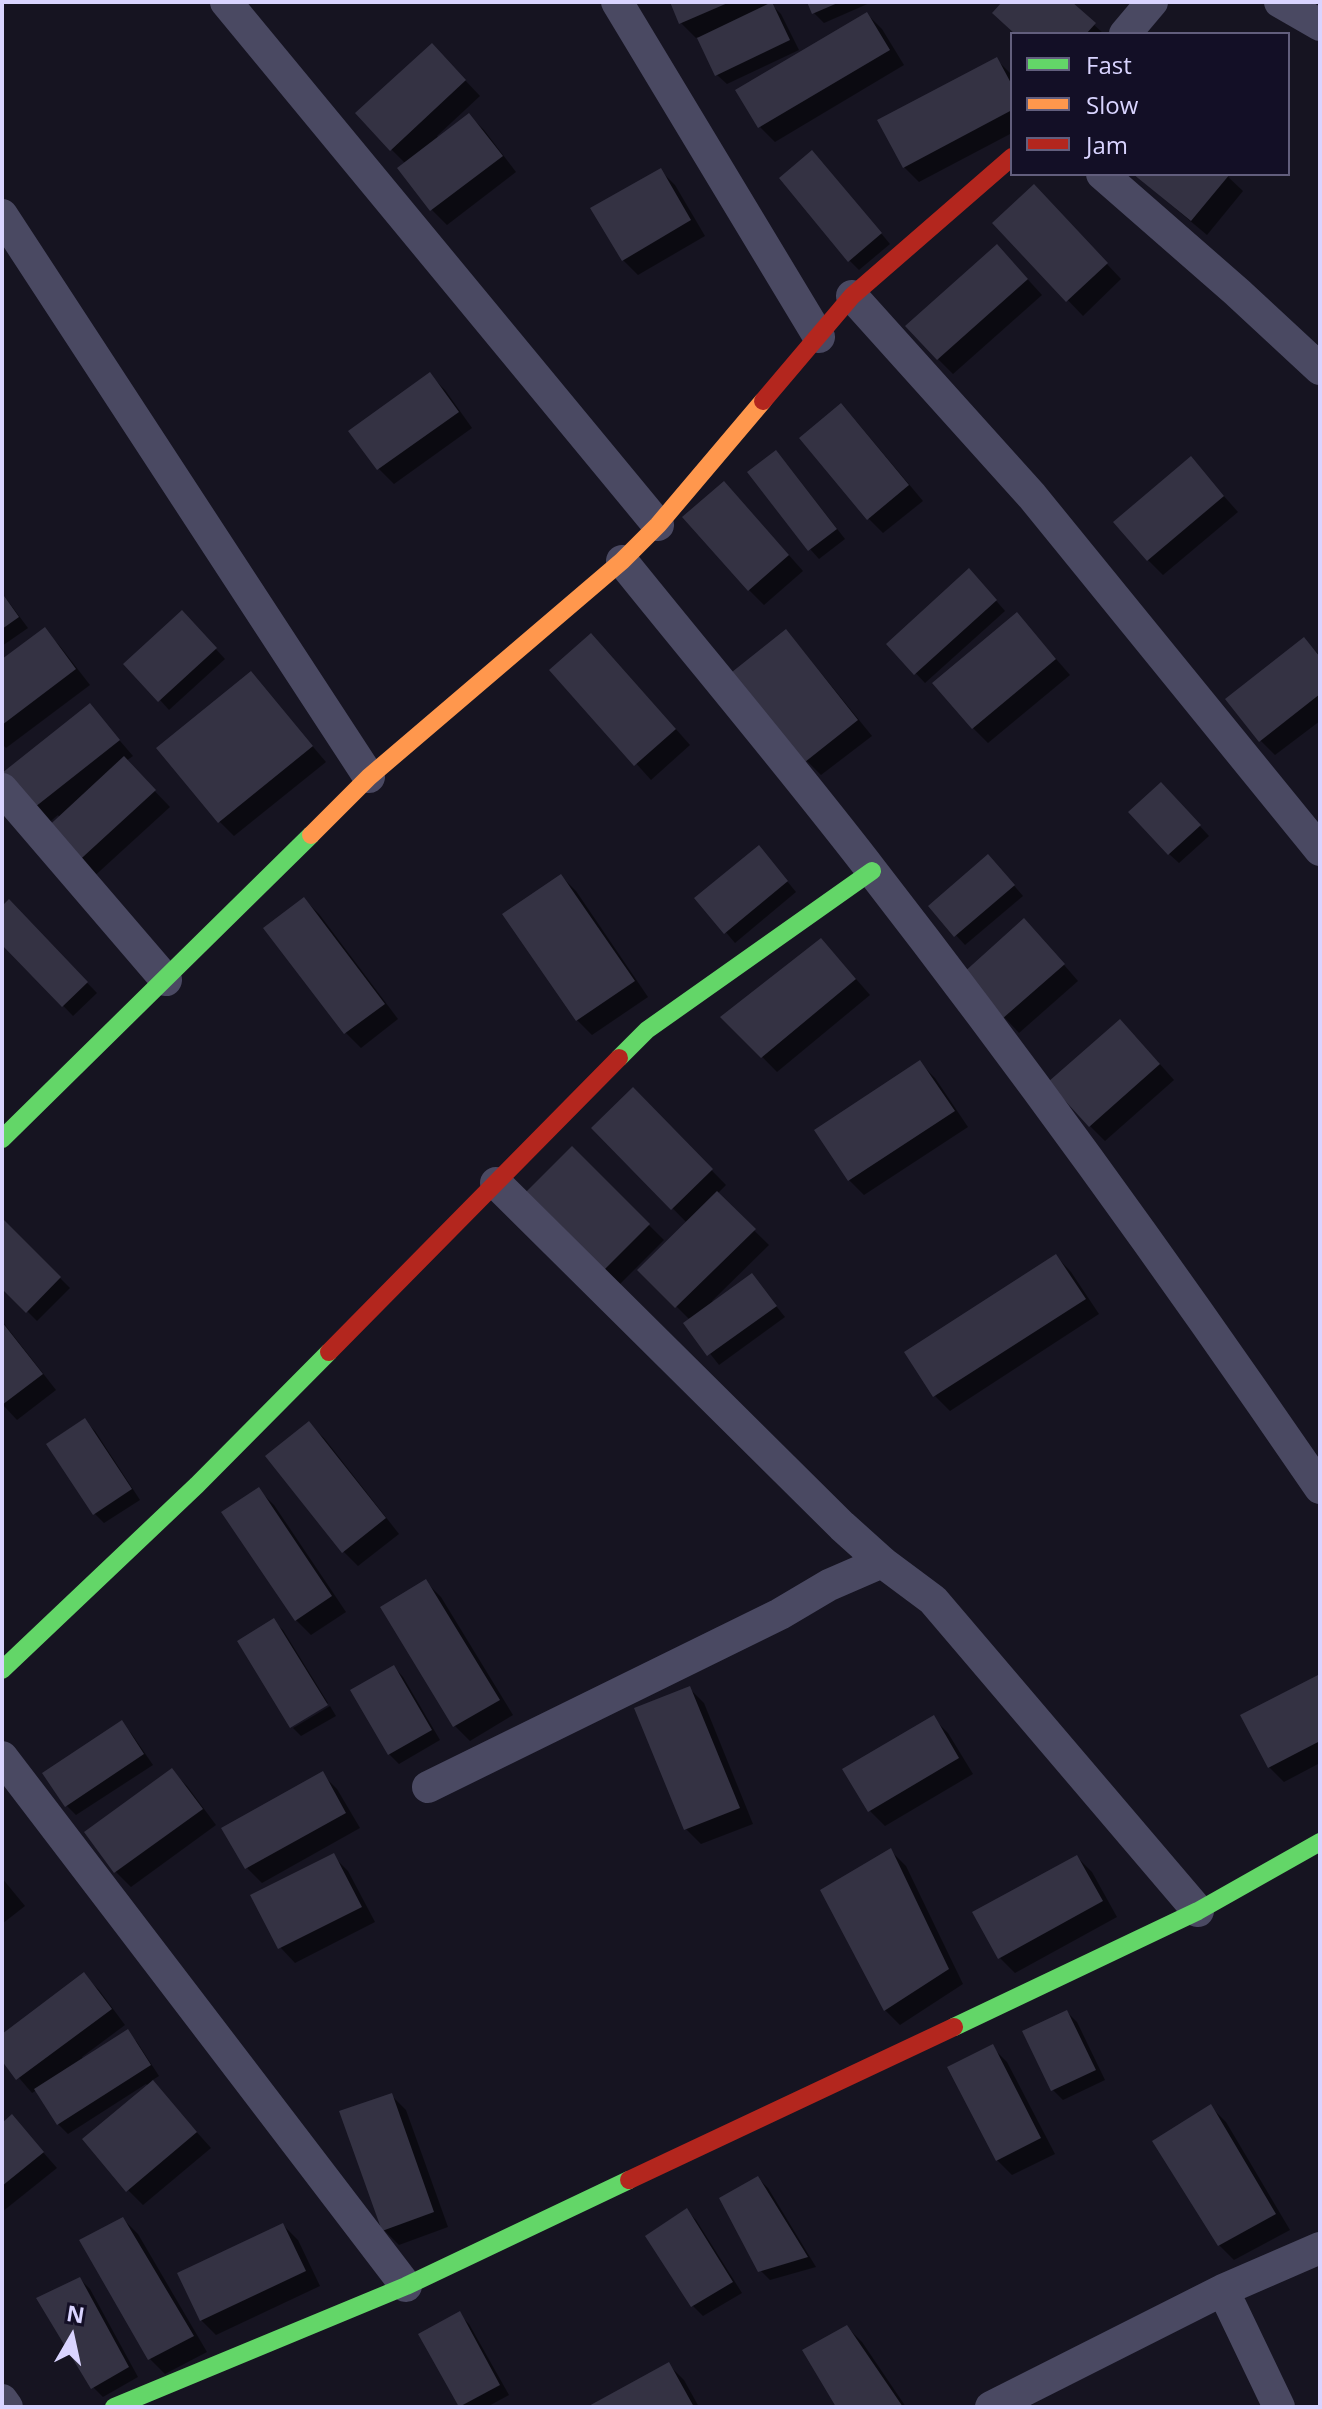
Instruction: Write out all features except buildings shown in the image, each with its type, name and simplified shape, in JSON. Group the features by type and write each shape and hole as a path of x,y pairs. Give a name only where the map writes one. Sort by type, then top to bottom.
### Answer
{"street":[{"path":"226,2 658,525"},
{"path":"617,2 819,337"},
{"path":"1127,32 1152,2"},
{"path":"1280,2 1320,25"},
{"path":"2,1139 369,777 622,561 658,525 852,296 1010,159"},
{"path":"1104,176 1320,369"},
{"path":"2,215 369,777"},
{"path":"852,296 1032,496 1320,850"},
{"path":"622,561 872,871 1024,1073 1237,1367 1320,1488"},
{"path":"2,789 166,980"},
{"path":"2,1670 197,1485 647,1030 872,871"},
{"path":"496,1183 842,1526 882,1562 933,1600 1198,1911"},
{"path":"829,1585 842,1526"},
{"path":"428,1787 780,1614 829,1585 882,1562"},
{"path":"2,1757 406,2286"},
{"path":"114,2407 406,2286 1198,1911 1320,1842"},
{"path":"991,2407 1223,2290 1320,2248"},
{"path":"1223,2290 1279,2407"},
{"path":"2,2400 7,2407"}],"traffic: fast":[{"path":"2,1139 311,835"},
{"path":"619,1058 647,1030 872,871"},
{"path":"2,1670 197,1485 329,1352"},
{"path":"954,2027 1198,1911 1320,1842"},
{"path":"114,2407 406,2286 629,2180"}],"traffic: slow":[{"path":"311,835 369,777 622,561 658,525 763,401"}],"traffic: jam":[{"path":"763,401 852,296 1010,159"},
{"path":"329,1352 619,1058"},
{"path":"629,2180 954,2027"}]}
